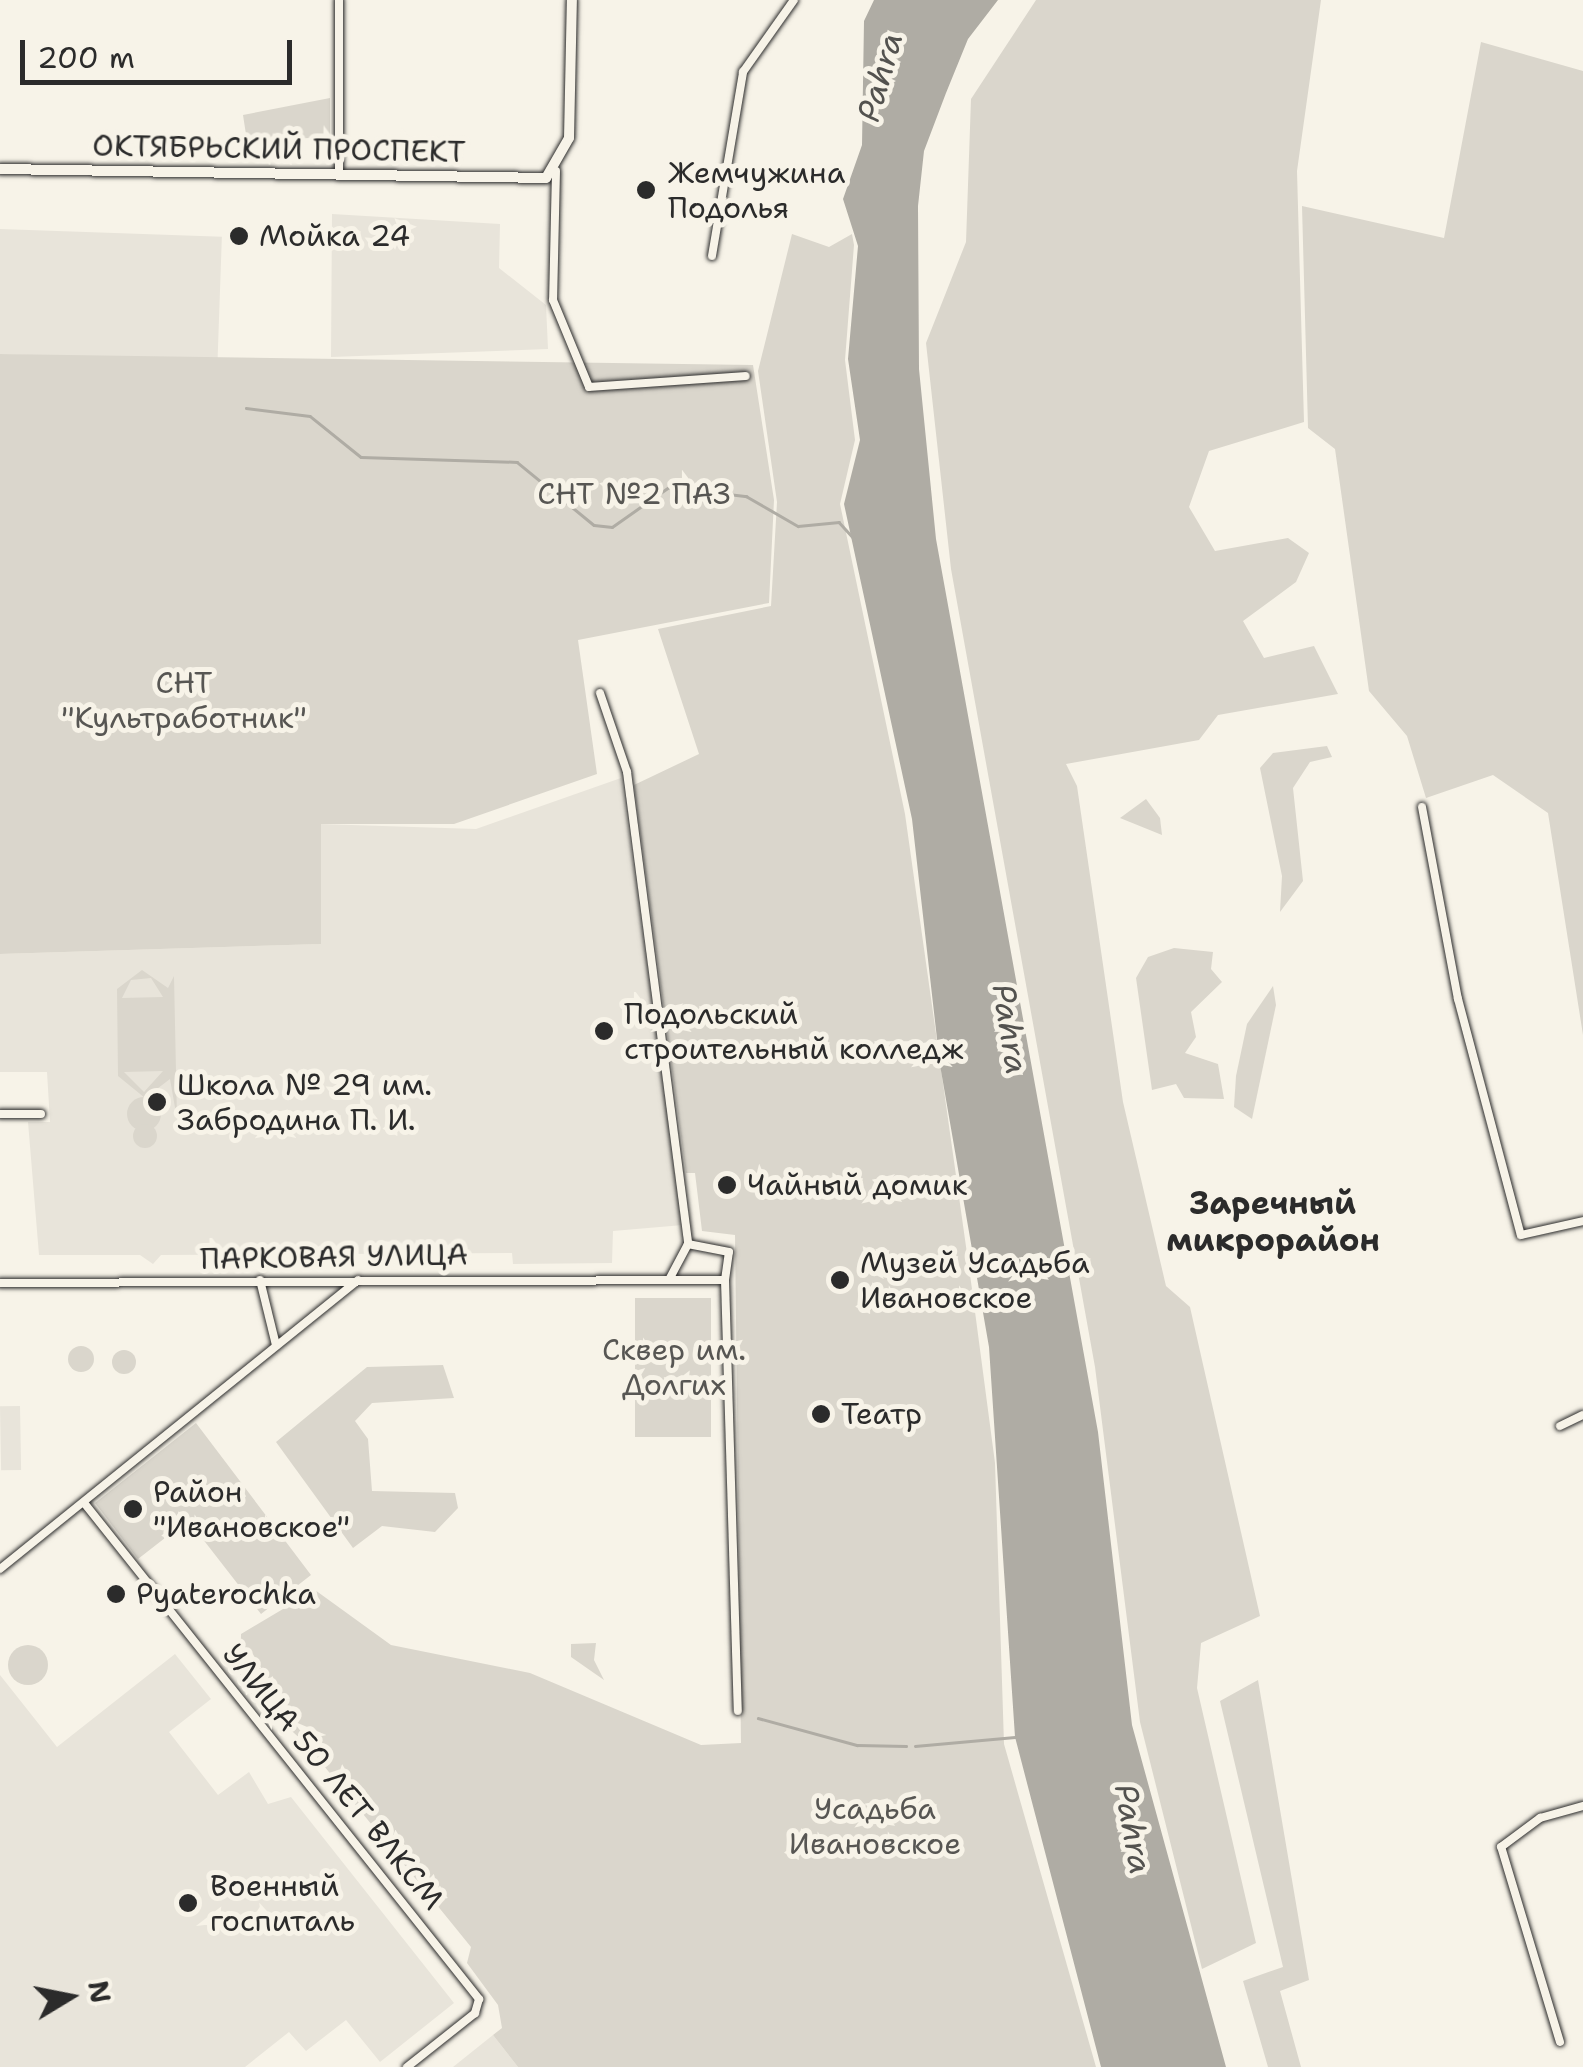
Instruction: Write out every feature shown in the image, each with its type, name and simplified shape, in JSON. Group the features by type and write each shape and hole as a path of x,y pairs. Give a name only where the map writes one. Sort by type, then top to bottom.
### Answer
{"main road":[{"path":"556,171 569,138 572,0"},
{"name":"ОКТЯБРЬСКИЙ ПРОСПЕКТ","path":"0,168 531,179 556,171"}],"street":[{"path":"339,175 340,0"},
{"path":"712,256 743,72 794,0"},
{"path":"556,171 553,300 589,387 746,376"},
{"path":"600,693 627,772 688,1244 669,1279"},
{"path":"1422,807 1458,999 1521,1235 1583,1221"},
{"path":"0,1114 41,1114"},
{"path":"688,1244 726,1246 738,1711"},
{"path":"0,1569 360,1278"},
{"name":"ПАРКОВАЯ УЛИЦА","path":"0,1283 360,1278 725,1280"},
{"path":"260,1280 276,1345"},
{"path":"1560,1426 1583,1414"},
{"name":"УЛИЦА 50 ЛЕТ ВЛКСМ","path":"84,1504 480,1999 475,2013 407,2067"},
{"path":"1560,2042 1501,1847 1540,1818 1583,1806"}],"shaded area":[{"path":"332,214 500,224 499,268 546,305 548,349 331,357"},
{"path":"0,229 222,237 218,362 0,354"},
{"path":"621,778 683,1225 613,1231 612,1263 513,1264 512,1253 161,1255 153,1264 140,1255 39,1255 28,1122 50,1122 47,1072 0,1072 0,954 321,944 320,824 476,829"},
{"path":"0,1406 20,1406 21,1470 1,1470"},
{"name":"Военный госпиталь","path":"175,1654 211,1699 169,1732 218,1795 249,1772 268,1804 291,1797 454,2003 380,2062 346,2020 306,2051 289,2032 245,2067 0,2067 0,1675 57,1747"},
{"path":"493,2035 518,2067 453,2067"}],"green space":[{"path":"1036,0 1321,0 1297,171 1304,422 1209,451 1189,507 1215,551 1288,538 1309,553 1296,582 1243,621 1264,658 1314,646 1338,694 1218,715 1199,740 1066,764 1077,786 1123,1102 1166,1286 1190,1307 1260,1616 1201,1643 1197,1688 1256,1943 1202,1969 1140,1722 1095,1367 951,569 926,343 966,242 971,99"},
{"path":"1481,42 1583,71 1583,1035 1548,813 1493,775 1426,798 1407,736 1369,691 1335,449 1308,428 1302,206 1444,238"},
{"path":"330,98 330,137 247,141 243,115"},
{"name":"Усадьба Ивановское","path":"792,234 829,247 852,234 854,245 845,360 855,440 840,504 905,814 972,1289 995,1463 1004,1744 1096,2067 518,2067 493,2035 502,2028 498,2005 467,1963 471,1947 307,1745 240,1683 241,1634 315,1590 391,1645 530,1673 701,1745 741,1743 735,1235 702,1231 695,1173 686,1173 634,785 699,754 658,629 771,606 777,502 758,371"},
{"path":"0,354 753,365 774,500 769,603 578,640 597,774 454,824 321,824 321,944 0,954"},
{"path":"1327,746 1332,757 1310,762 1293,788 1303,881 1280,912 1282,876 1260,768 1273,753"},
{"path":"1146,799 1160,818 1162,835 1120,818"},
{"path":"1174,948 1213,952 1211,969 1222,982 1191,1012 1196,1037 1185,1053 1218,1064 1224,1099 1184,1098 1176,1084 1152,1090 1136,978 1148,957"},
{"path":"142,970 168,988 174,976 177,1119 170,1079 145,1098 118,1076 117,989","holes":["151,978 163,997 122,998 131,980","163,1071 144,1092 124,1072"]},
{"path":"1273,986 1276,1005 1252,1119 1234,1107 1236,1076 1247,1024"},
{"path":"144,1097 156,1102 161,1114 156,1126 144,1131 132,1126 127,1114 132,1102"},
{"path":"145,1124 154,1127 154,1145 145,1148 136,1145 133,1136 136,1127"},
{"name":"Сквер им. Долгих","path":"635,1298 711,1298 711,1437 635,1437"},
{"path":"81,1346 90,1350 94,1359 90,1368 81,1372 72,1368 68,1359 72,1350"},
{"path":"124,1350 133,1353 133,1371 124,1374 115,1371 112,1362 115,1353"},
{"path":"443,1365 454,1398 372,1403 355,1421 368,1439 372,1491 455,1493 458,1508 435,1532 382,1526 353,1548 276,1442 367,1367"},
{"path":"196,1423 311,1575 261,1614 188,1520 138,1559 95,1503"},
{"path":"596,1643 594,1660 604,1680 571,1657 571,1644"},
{"path":"28,1645 42,1651 48,1665 42,1679 28,1685 14,1679 8,1665 14,1651"},
{"path":"1258,1680 1309,1980 1280,1991 1301,2067 1268,2067 1243,1981 1283,1967 1220,1701"}],"water":[{"name":"Pahra","path":"874,0 998,0 968,39 924,151 918,206 919,369 936,539 1098,1432 1132,1725 1226,2067 1101,2067 1015,1737 989,1347 940,1065 912,819 844,504 860,440 848,359 858,246 843,199 862,145 864,21"}],"waterway":[{"path":"246,408 310,416 361,457 517,462 594,525 612,527 669,487 746,496 798,526 839,522 856,541"},
{"path":"758,1718 857,1745 906,1746"},
{"path":"915,1746 1015,1737"}],"place":[{"name":"Жемчужина Подолья","path":"646,190"},
{"name":"Мойка 24","path":"239,236"},
{"name":"Подольский строительный колледж","path":"604,1031"},
{"name":"Школа № 29 им. Забродина П. И.","path":"157,1102"},
{"name":"Чайный домик","path":"727,1185"},
{"name":"Музей Усадьба Ивановское","path":"840,1280"},
{"name":"Театр","path":"821,1414"},
{"name":"Район \"Ивановское\"","path":"133,1509"},
{"name":"Pyaterochka","path":"116,1594"},
{"name":"Военный госпиталь","path":"188,1903"}],"district":[{"name":"Заречный микрорайон","path":"1273,1222"}],"park label":[{"name":"СНТ №2 ПАЗ","path":"634,494"},
{"name":"СНТ \"Культработник\"","path":"184,700"}]}
